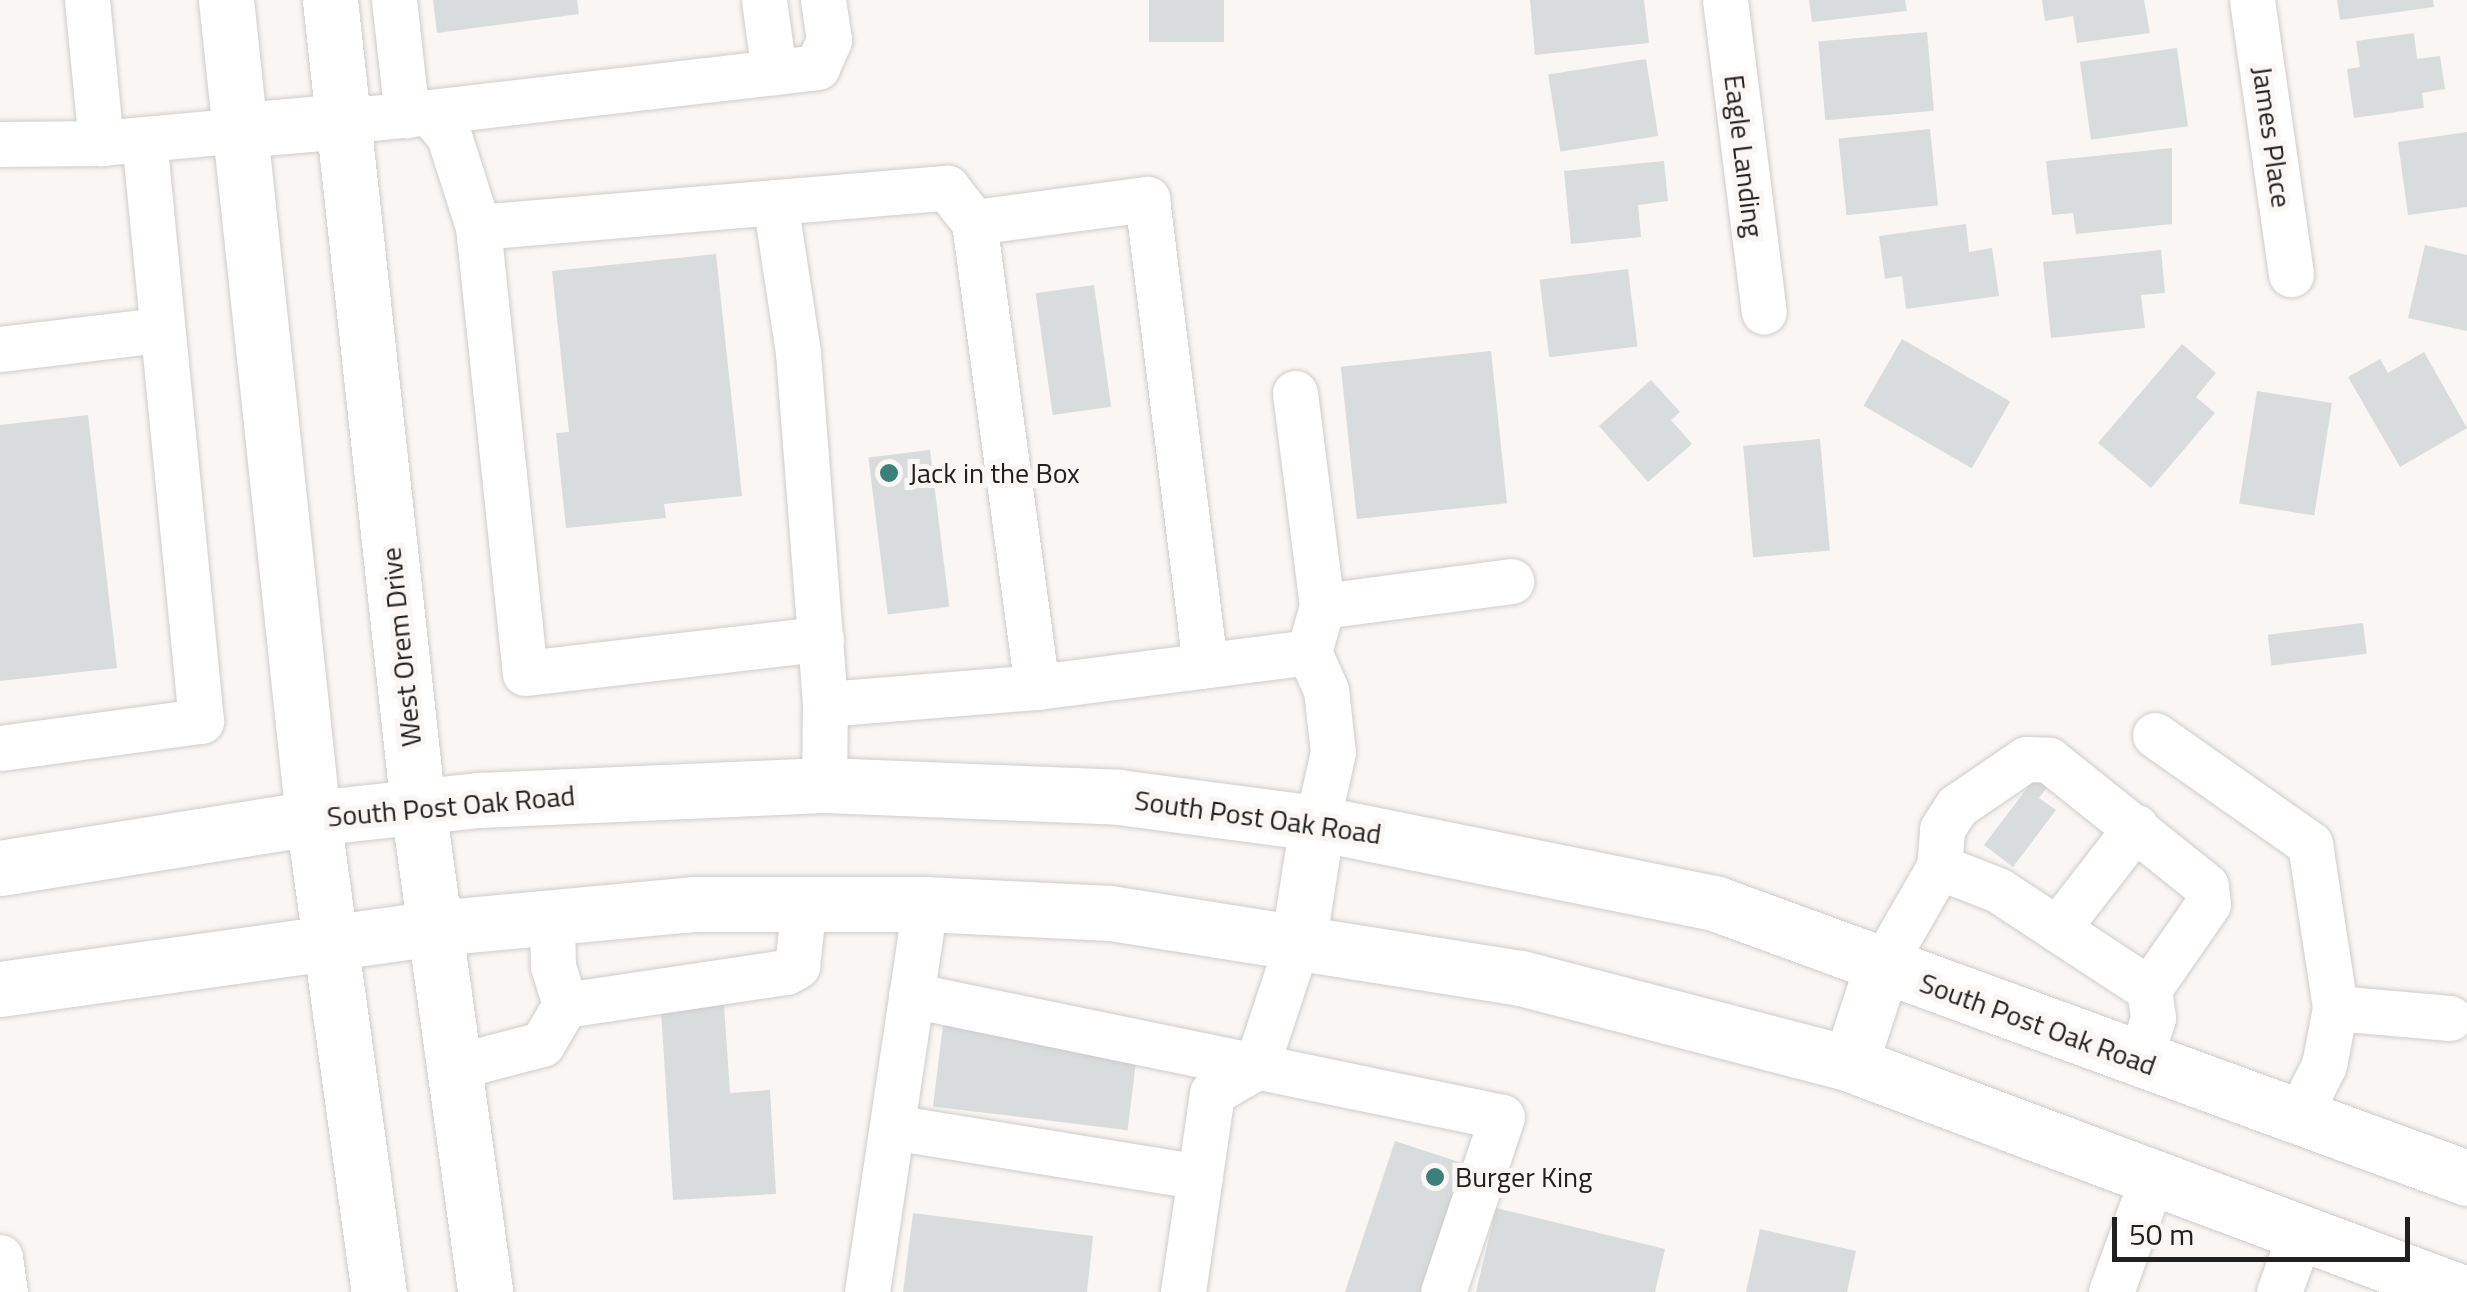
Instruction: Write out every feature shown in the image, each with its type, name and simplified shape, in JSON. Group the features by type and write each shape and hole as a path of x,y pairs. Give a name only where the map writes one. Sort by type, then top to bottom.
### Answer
{"main road":[{"path":"226,0 314,818 379,1292"},
{"name":"West Orem Drive","path":"330,0 418,807 486,1292"},
{"path":"240,130 344,121"},
{"name":"South Post Oak Road","path":"0,868 314,818 418,807 824,785 1119,798 1318,822 1717,904 2139,1062 2467,1178"},
{"path":"1299,938 1318,822"},
{"path":"0,989 436,928 693,904 926,904 1110,912 1299,938 1521,978 1850,1064 2302,1232 2375,1277 2460,1292"},
{"path":"1850,1064 1882,966"}],"street":[{"path":"0,748 201,721 159,330 122,141 87,0"},
{"path":"394,0 418,114 449,136 478,227 524,673 821,639"},
{"path":"764,0 774,72"},
{"path":"344,121 817,66 829,40 823,0"},
{"name":"Eagle Landing","path":"1725,0 1764,312"},
{"name":"James Place","path":"2252,0 2291,274"},
{"path":"0,144 122,141 240,130"},
{"path":"478,227 947,188 974,222 1036,687"},
{"path":"974,222 1147,199 1205,666"},
{"path":"776,202 798,352 825,704 824,785"},
{"path":"0,349 159,330"},
{"path":"1296,393 1322,606 1309,652 1326,690 1333,752 1318,822"},
{"path":"1322,606 1512,581"},
{"path":"825,704 1036,687 1309,652"},
{"path":"2154,735 2310,844 2335,1008 2324,1065 2297,1118"},
{"path":"1882,966 1938,867 1942,829 1957,806 2026,759 2049,760 2206,886 2208,904 2149,989 2153,1018 2139,1062"},
{"path":"2056,929 2136,827"},
{"path":"1938,867 1998,890 2149,989"},
{"path":"565,1005 786,972 797,966 804,904"},
{"path":"867,1292 926,904"},
{"path":"454,1068 542,1044 565,1005 552,966 552,918"},
{"path":"1183,1292 1212,1093 1256,1067 1299,938"},
{"path":"912,995 1502,1117 1443,1292"},
{"path":"2335,1008 2450,1018"},
{"path":"892,1126 1200,1176"},
{"path":"2111,1292 2153,1176"},
{"path":"2279,1292 2302,1232"},
{"path":"0,1257 5,1292"}],"building":[{"path":"433,0 577,0 579,14 437,33"},
{"path":"1149,0 1224,0 1224,42 1149,42"},
{"path":"1530,0 1644,0 1649,43 1535,55"},
{"path":"1809,0 1905,0 1907,11 1812,22"},
{"path":"2042,0 2144,0 2150,33 2077,43 2073,16 2045,21"},
{"path":"2337,0 2433,0 2434,7 2340,20"},
{"path":"1927,32 1934,111 1825,120 1818,41"},
{"path":"2414,33 2417,59 2440,56 2445,89 2422,93 2424,108 2354,118 2347,69 2360,67 2356,41"},
{"path":"2177,48 2188,126 2091,140 2080,62"},
{"path":"1646,59 1658,136 1560,152 1548,74"},
{"path":"1930,129 1938,206 1847,215 1839,139"},
{"path":"2467,132 2467,207 2408,215 2398,142"},
{"path":"2172,148 2172,224 2076,234 2073,213 2052,215 2046,161"},
{"path":"1664,161 1668,201 1638,205 1641,237 1571,244 1564,171"},
{"path":"1966,224 1969,252 1992,248 1999,296 1906,309 1902,276 1885,279 1879,236"},
{"path":"2425,245 2467,255 2467,331 2408,318"},
{"path":"2161,250 2165,293 2141,295 2145,328 2051,338 2043,262"},
{"path":"716,254 742,496 664,504 666,518 566,528 556,433 569,432 552,271"},
{"path":"1628,269 1638,346 1549,357 1540,280"},
{"path":"1094,285 1111,407 1053,415 1036,293"},
{"path":"1902,339 2010,402 1972,468 1864,406"},
{"path":"2182,344 2216,373 2196,397 2215,413 2151,488 2098,443"},
{"path":"1491,351 1507,503 1357,519 1341,367"},
{"path":"2424,352 2467,428 2400,467 2348,377 2380,359 2388,373"},
{"path":"1651,380 1680,412 1671,420 1692,444 1648,482 1599,426"},
{"path":"2257,391 2332,403 2314,515 2239,504"},
{"path":"88,415 117,668 0,681 0,425"},
{"path":"1820,439 1830,551 1753,557 1743,446"},
{"path":"930,450 949,607 888,614 868,458"},
{"path":"2363,623 2367,654 2271,665 2268,635"},
{"path":"2037,775 2049,785 2039,798 2056,810 2013,867 1984,845"},
{"path":"723,990 730,1093 770,1090 776,1194 673,1200 660,994"},
{"path":"943,1025 1138,1049 1128,1130 933,1106"},
{"path":"1395,1141 1465,1164 1422,1292 1345,1292"},
{"path":"1496,1208 1665,1249 1655,1292 1476,1292"},
{"path":"913,1213 1093,1236 1087,1292 903,1292"},
{"path":"1760,1229 1856,1251 1847,1292 1746,1292"}],"place":[{"name":"Jack in the Box","path":"889,473"},
{"name":"Burger King","path":"1435,1177"}]}
